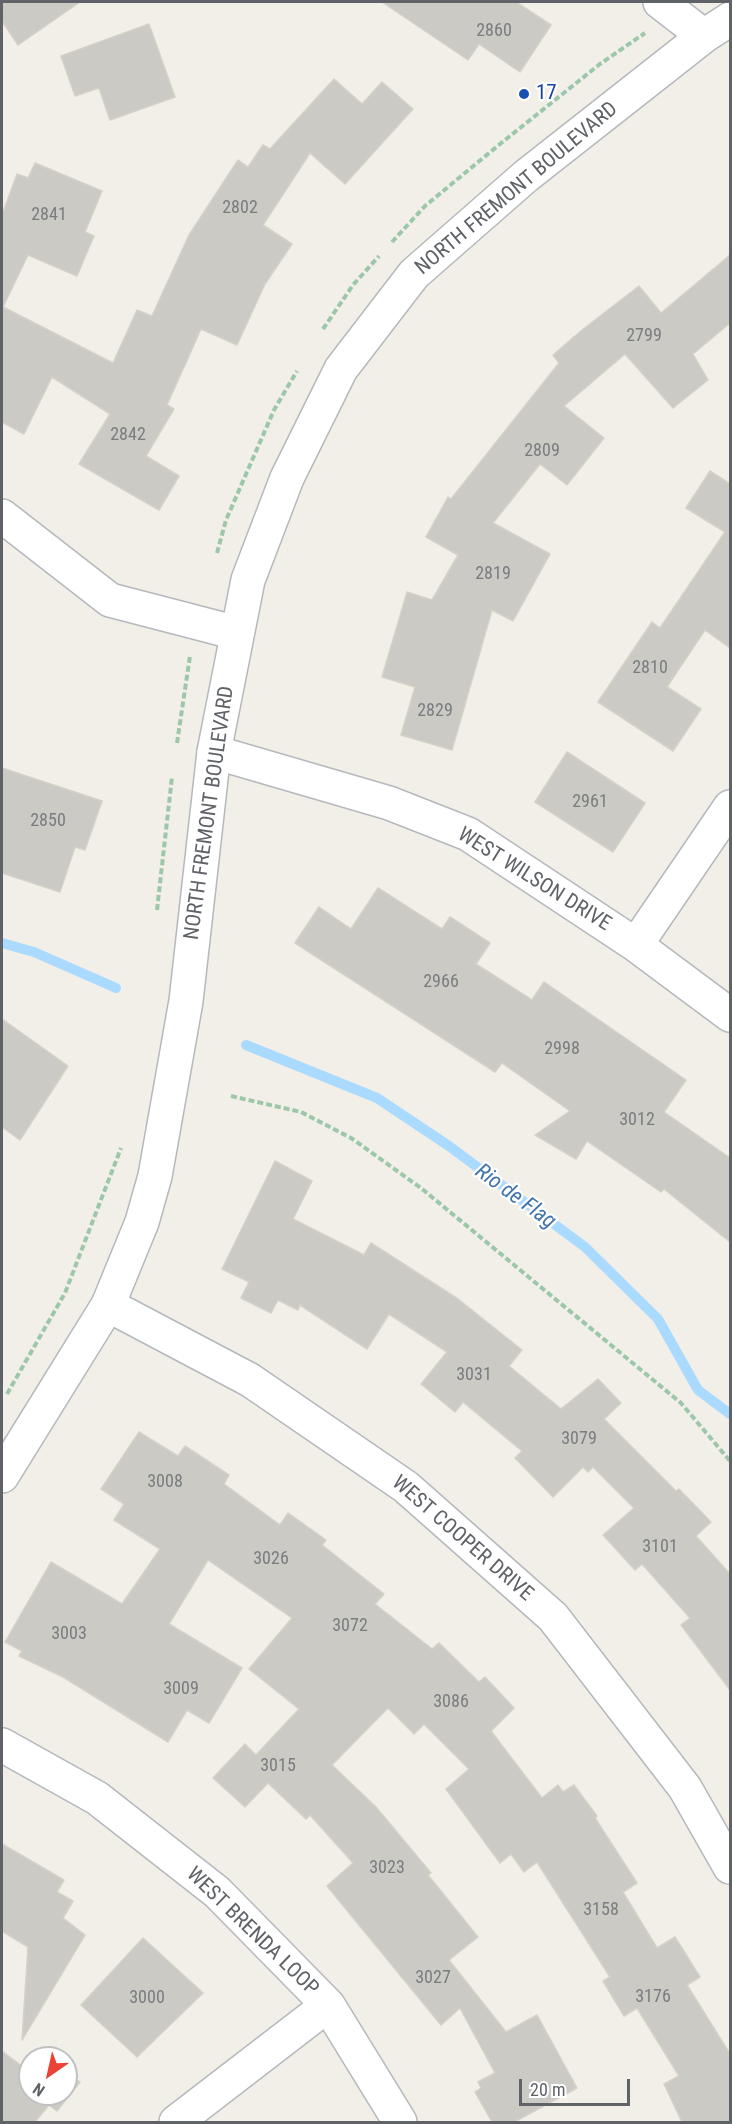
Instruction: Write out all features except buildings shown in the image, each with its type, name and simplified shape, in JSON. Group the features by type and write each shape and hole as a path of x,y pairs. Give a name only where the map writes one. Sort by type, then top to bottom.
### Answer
{"street":[{"path":"660,2 717,28"},
{"name":"NORTH FREMONT BOULEVARD","path":"2,1476 108,1305 142,1222 154,1176 186,1001 214,752 237,633 248,580 287,478 341,369 414,274 526,176 717,28"},
{"path":"2,516 110,600 237,633"},
{"name":"WEST WILSON DRIVE","path":"214,752 389,803 468,834 636,945 730,1015"},
{"path":"636,945 730,807"},
{"name":"WEST COOPER DRIVE","path":"108,1305 250,1380 406,1487 553,1617 685,1788 730,1867"},
{"name":"WEST BRENDA LOOP","path":"2,1745 97,1798 217,1892 328,2005 400,2122"},
{"path":"176,2122 328,2005"}],"path":[{"path":"176,750 186,669"},
{"path":"156,921 173,772"},
{"path":"231,1095 301,1112 351,1138 421,1188 681,1403 730,1461"},
{"path":"4,1395 65,1293 123,1144"}],"waterway":[{"name":"Rio de Flag","path":"2,943 34,952 116,988"},
{"name":"Rio de Flag","path":"246,1045 377,1098 449,1146 585,1247 658,1319 698,1390 730,1414"}],"place":[{"name":"17","path":"524,94"}]}
